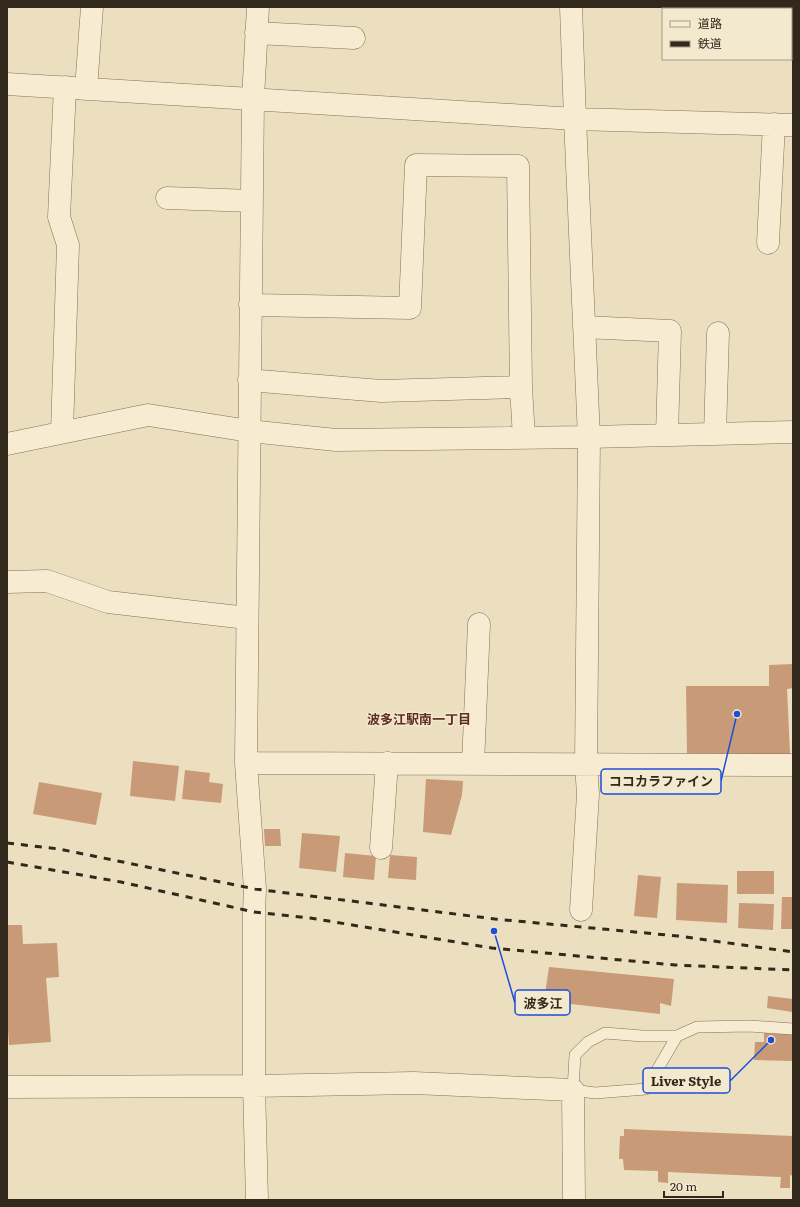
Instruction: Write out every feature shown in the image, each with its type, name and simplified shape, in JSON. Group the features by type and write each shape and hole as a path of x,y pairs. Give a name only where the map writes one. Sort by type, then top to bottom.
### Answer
{"street":[{"path":"86,89 92,7"},
{"path":"257,1200 254,1086 255,889 246,763 253,98 258,7"},
{"path":"571,7 589,437 586,765 588,794 582,910"},
{"path":"256,33 354,38"},
{"path":"7,84 575,119 784,124 768,243"},
{"path":"62,432 68,245 59,216 65,87"},
{"path":"250,305 410,308 416,165 518,166 521,388 524,438"},
{"path":"167,198 252,201"},
{"path":"584,327 670,331 667,435"},
{"path":"715,434 718,333"},
{"path":"250,380 381,391 521,388"},
{"path":"7,444 148,414 249,431 336,440 589,437 793,432"},
{"path":"7,582 47,581 108,602 247,618"},
{"path":"473,764 479,624"},
{"path":"246,763 793,765"},
{"path":"381,848 386,763"},
{"path":"7,1087 254,1086 414,1083 573,1090 574,1200"}],"lane":[{"path":"678,1036 646,1089 595,1093 573,1090 575,1056 588,1042 605,1033 678,1036 698,1027 749,1026 793,1029"}],"building":[{"path":"793,664 793,688 787,689 790,754 687,755 686,686 769,686 769,665"},
{"path":"133,761 179,766 175,801 130,796"},
{"path":"185,770 210,773 209,782 223,784 221,803 182,799"},
{"path":"426,779 463,781 462,795 451,835 423,832"},
{"path":"39,782 102,793 96,825 33,814"},
{"path":"264,829 280,829 281,846 265,846"},
{"path":"302,833 340,836 336,872 299,868"},
{"path":"345,853 376,856 374,880 343,877"},
{"path":"390,855 417,857 416,880 388,878"},
{"path":"737,871 774,871 774,894 737,894"},
{"path":"638,875 661,877 657,918 634,916"},
{"path":"677,883 728,885 727,923 676,920"},
{"path":"782,897 793,897 793,929 781,929"},
{"path":"739,903 774,904 773,930 738,928"},
{"path":"7,925 22,925 23,944 57,943 59,977 46,978 51,1042 9,1045 7,1017"},
{"path":"549,967 674,979 671,1006 660,1003 660,1014 544,1001"},
{"path":"768,996 793,999 792,1012 767,1008"},
{"path":"764,1033 793,1034 793,1061 754,1060 755,1042 764,1042"},
{"path":"624,1129 793,1136 793,1176 790,1175 790,1188 780,1188 781,1177 668,1172 668,1183 658,1182 658,1171 624,1170 623,1159 619,1159 620,1136 624,1136"}],"railway":[{"path":"7,843 59,849 255,889 495,919 678,936 793,952"},
{"path":"7,862 121,882 254,912 310,918 492,948 675,965 793,970"}],"place":[{"name":"ココカラファイン","path":"737,714"},
{"name":"波多江","path":"494,931"},
{"name":"Liver Style","path":"771,1040"}],"district":[{"name":"波多江駅南一丁目","path":"419,719"}]}
